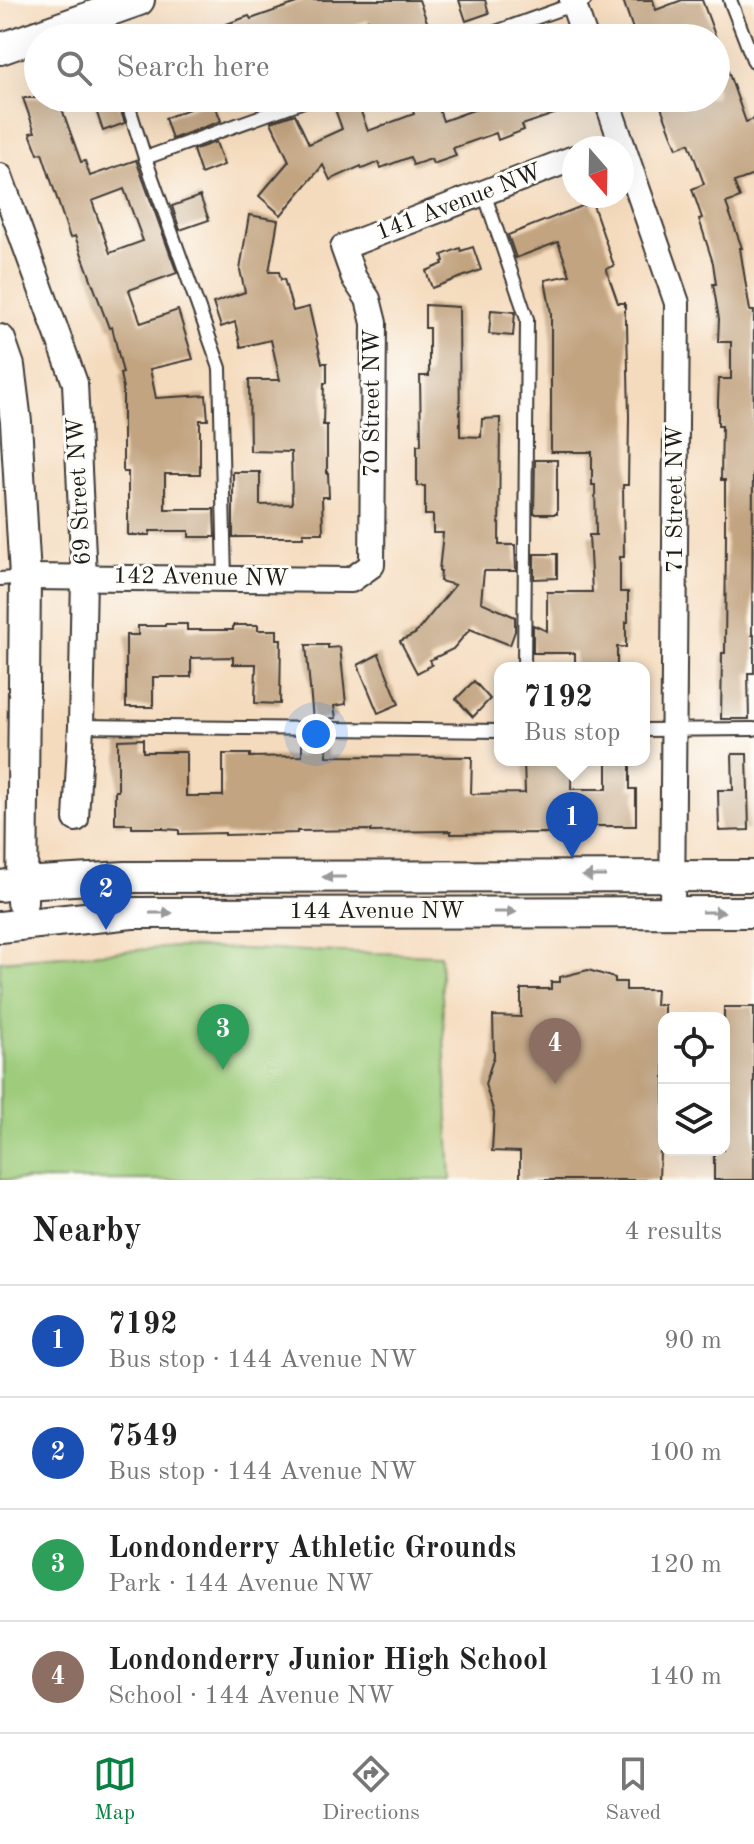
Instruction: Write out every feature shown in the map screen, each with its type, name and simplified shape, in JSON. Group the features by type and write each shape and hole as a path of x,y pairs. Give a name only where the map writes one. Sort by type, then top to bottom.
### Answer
{"street":[{"path":"78,24 139,0"},
{"path":"577,1 582,24"},
{"path":"0,49 24,41"},
{"name":"71 Street NW","path":"607,112 609,136"},
{"name":"141 Avenue NW","path":"343,247 562,163"},
{"name":"69 Street NW","path":"0,176 75,383 84,577 76,819"},
{"name":"71 Street NW","path":"634,201 677,303 672,911"},
{"name":"70 Street NW","path":"343,247 354,278 368,299 374,323 372,565"},
{"path":"0,340 9,366 16,422 12,578 12,925"},
{"name":"142 Avenue NW","path":"12,578 351,580 372,565"},
{"name":"144 Avenue NW","path":"11,884 125,877 754,876"},
{"name":"144 Avenue NW","path":"12,925 132,913 754,912"}],"lane":[{"path":"730,0 754,62"},
{"path":"516,24 577,1"},
{"path":"130,112 220,368 225,579"},
{"path":"145,158 273,112"},
{"path":"484,193 527,319 524,662"},
{"path":"81,726 494,731"},
{"path":"650,730 754,729"}],"green space":[{"path":"175,947 440,955 451,1180 0,1180 0,961"}],"building":[{"path":"305,0 419,0 428,24 369,24 368,20 356,24 227,24 249,16 251,19"},
{"path":"459,0 485,0 489,13 466,21"},
{"path":"623,0 653,0 656,10 682,0 702,0 711,24 631,24"},
{"path":"730,77 746,122 754,119 754,175 734,182 740,198 726,203 742,248 750,311 754,311 754,673 748,673 749,719 721,719 726,534 725,480 721,480 722,426 718,426 718,401 719,379 731,379 731,342 718,342 719,319 713,263 692,189 704,184 689,143 677,148 663,112 730,112"},
{"path":"28,112 63,112 81,162 85,161 90,176 136,160 177,273 129,290 141,323 178,310 193,359 150,369 156,398 206,395 208,420 200,420 200,474 165,474 165,509 214,509 215,537 189,537 189,531 150,531 150,535 128,535 128,472 123,472 123,388 120,374 123,373 112,327 109,328 75,236 70,238 42,153 38,154 30,133 35,132","holes":["124,189 143,241 110,253 92,201"]},
{"path":"97,112 121,112 125,123 103,131"},
{"path":"181,112 218,112 221,121 172,139 165,118"},
{"path":"336,112 361,112 368,131 413,112 440,112 443,121 468,112 560,112 522,125 524,130 498,140 496,133 453,148 456,156 433,164 431,159 413,165 410,157 381,168 379,162 362,169 361,166 330,180 323,165 281,215 259,196 289,161 271,122 295,114 309,144 342,129"},
{"path":"216,142 224,165 201,174 193,150"},
{"path":"200,196 209,220 180,230 172,206"},
{"path":"577,208 594,208 614,266 606,269 618,303 625,303 628,485 623,485 624,557 620,557 620,592 628,592 628,622 626,647 617,647 617,662 575,662 575,653 533,653 533,625 547,631 547,592 592,592 589,535 596,535 595,485 592,485 592,452 551,452 551,313 545,280 570,275 558,242 516,258 508,235"},
{"path":"249,215 278,220 269,272 279,272 281,280 284,279 293,311 309,307 322,363 327,363 323,425 327,425 329,497 322,497 323,533 303,533 303,537 233,537 233,472 260,472 260,505 292,504 291,452 250,451 249,380 280,380 271,340 241,347 235,322 221,327 213,303 245,292 240,270"},
{"path":"473,247 481,270 432,288 426,271 443,264 442,255"},
{"path":"425,305 459,307 460,436 481,437 482,419 500,418 499,545 515,545 516,571 484,571 481,602 515,617 515,631 510,645 470,629 453,649 430,660 432,665 417,673 400,641 415,634 455,585 440,581 443,533 433,533 433,515 425,515 425,486 417,486 417,445 421,445 420,376 429,376 429,328 425,328"},
{"path":"491,310 515,312 513,336 489,334"},
{"path":"535,460 557,460 557,514 534,514"},
{"path":"534,554 557,554 557,578 534,579"},
{"path":"187,624 187,630 233,630 233,625 258,625 258,630 277,630 277,639 281,639 280,704 255,703 256,664 233,664 233,657 191,658 191,677 153,677 153,707 126,707 126,635 138,635 138,626"},
{"path":"306,645 340,647 346,704 334,706 336,718 313,720"},
{"path":"379,654 399,704 378,713 358,665"},
{"path":"474,681 490,699 473,717 456,699"},
{"path":"143,739 143,752 186,752 186,796 223,796 223,754 302,756 302,740 327,740 327,756 472,757 471,794 525,793 524,766 572,766 571,789 607,789 607,766 630,766 630,789 636,789 636,826 589,826 589,833 576,835 371,830 225,835 179,834 179,830 132,828 132,824 115,824 118,740"},
{"path":"732,754 747,754 749,830 719,831 718,790 733,790"},
{"path":"588,970 615,978 615,982 626,982 626,990 656,990 655,1005 664,1005 664,1012 658,1012 659,1180 520,1180 520,1152 492,1151 494,1113 485,1084 494,1056 493,1016 521,1017 521,989 551,989 551,982 560,982 560,977"},
{"path":"724,1007 754,1007 754,1180 714,1180 714,1156 730,1156 730,1012 724,1012"}],"place":[{"name":"7192","path":"572,858"},
{"name":"7549","path":"106,930"},
{"name":"Londonderry Athletic Grounds","path":"223,1070"},
{"name":"Londonderry Junior High School","path":"555,1084"}]}
